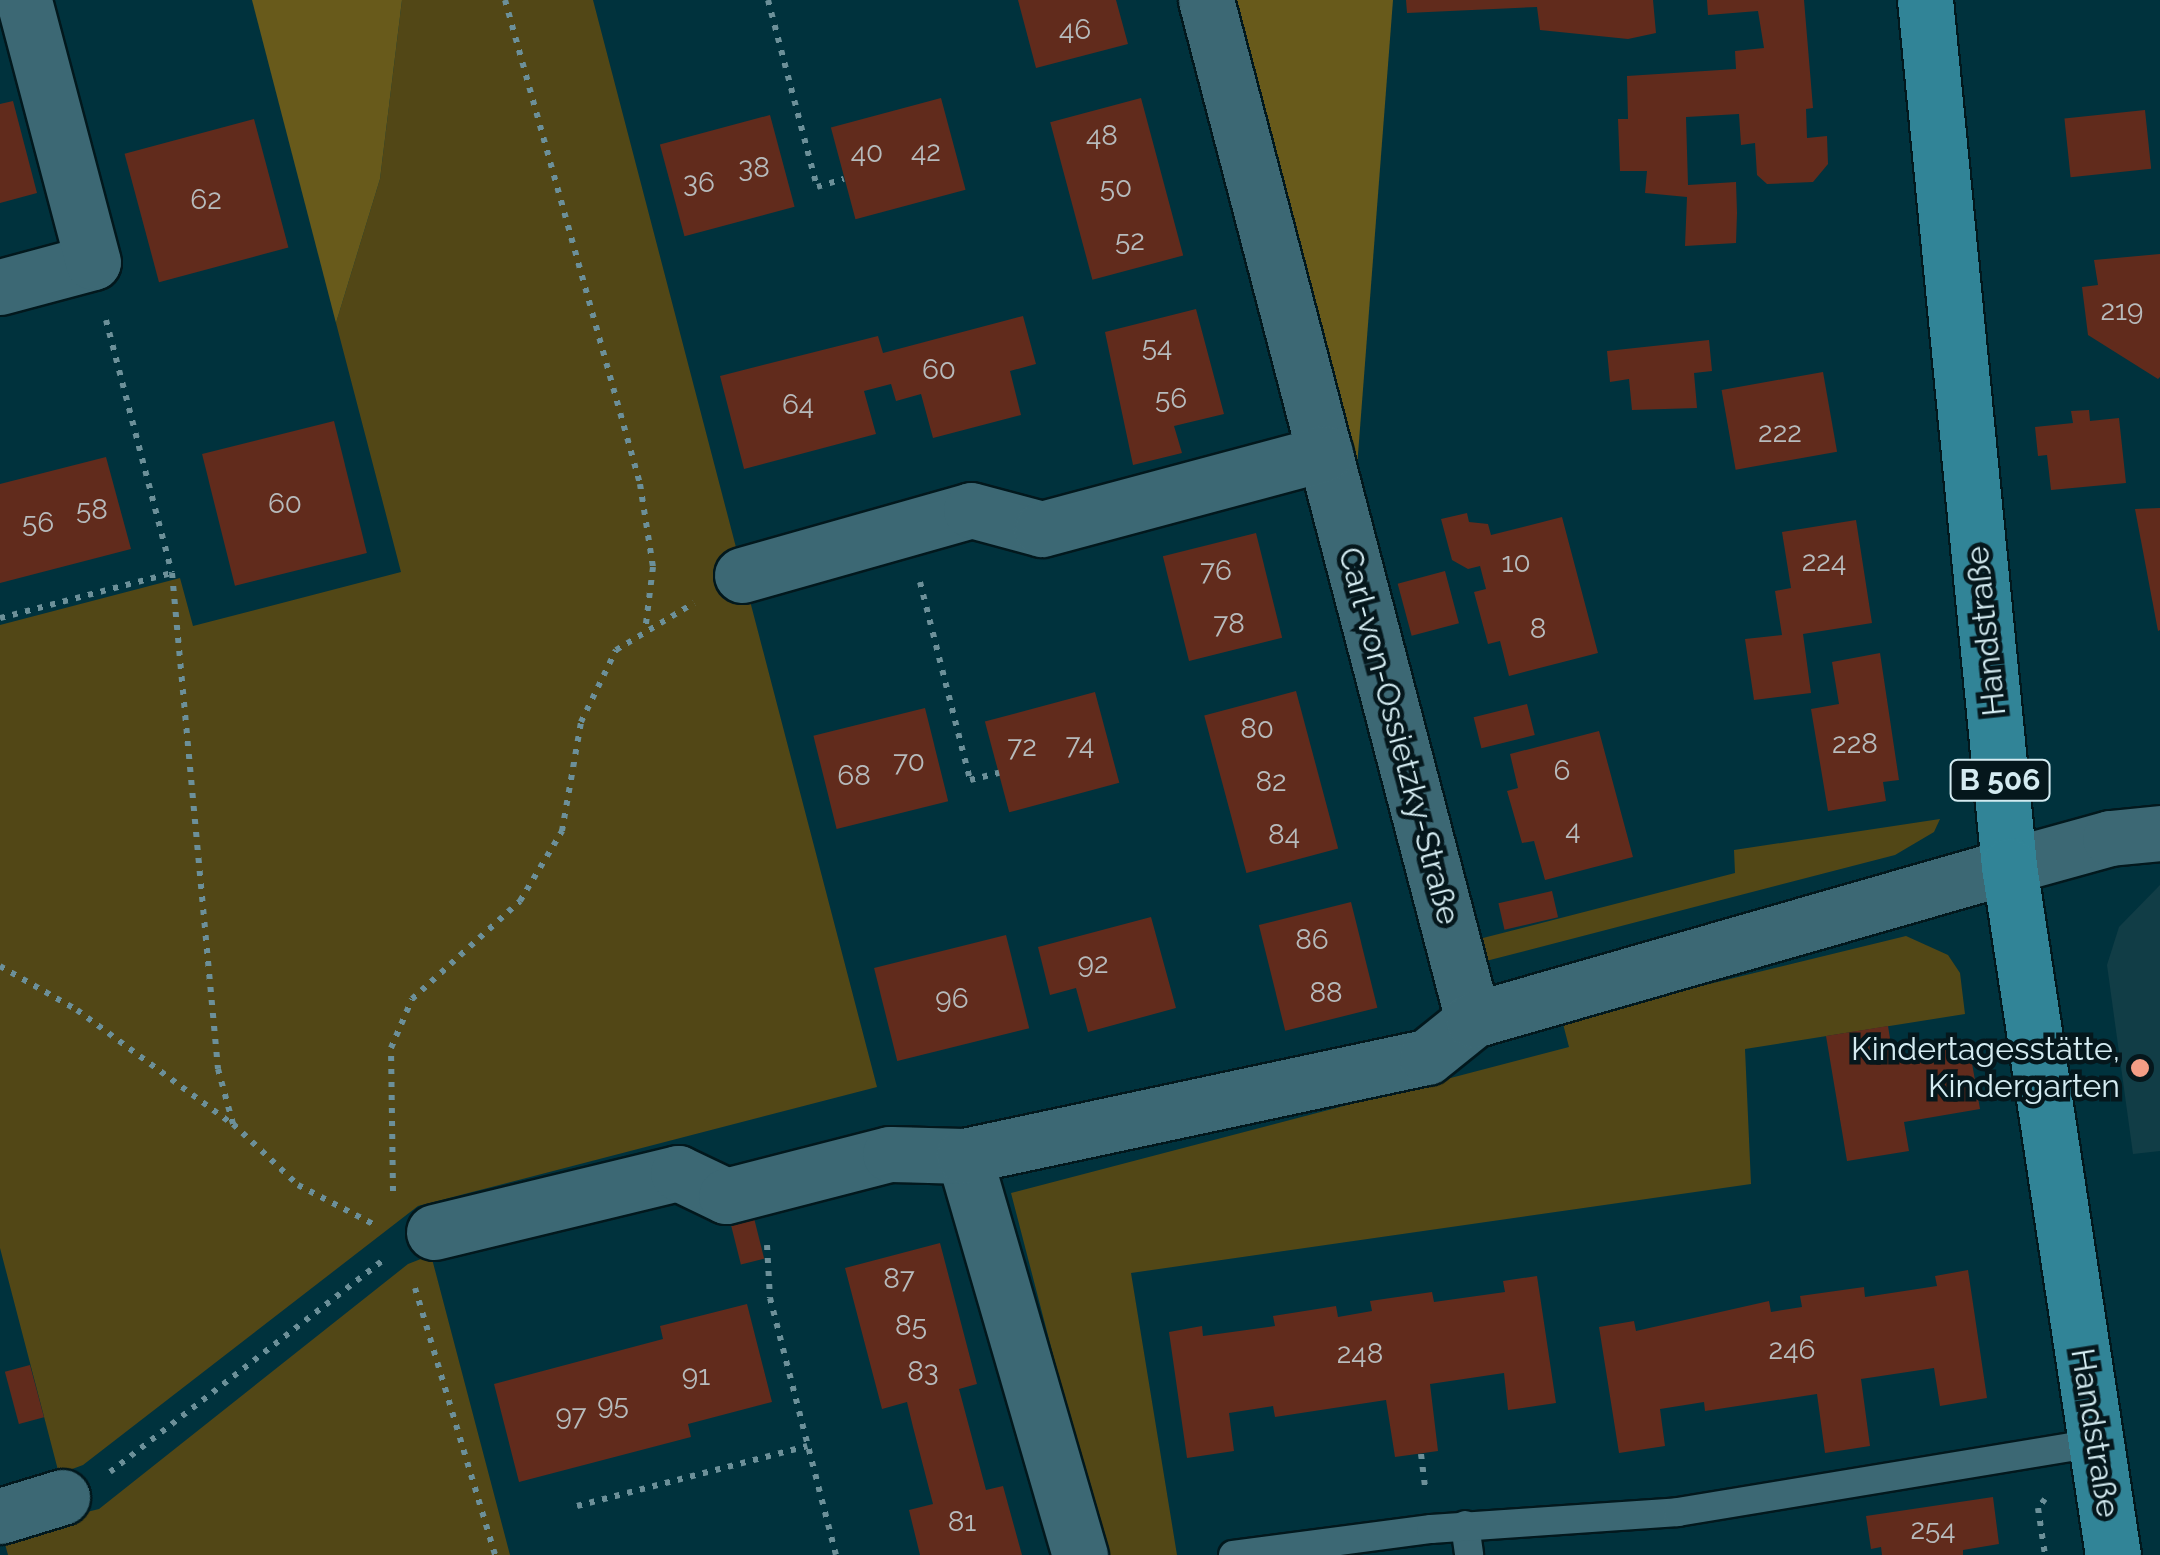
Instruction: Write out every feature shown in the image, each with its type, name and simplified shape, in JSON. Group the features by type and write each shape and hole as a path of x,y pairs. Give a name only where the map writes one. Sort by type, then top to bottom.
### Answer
{"main road":[{"name":"Handstraße","path":"1925,0 2009,866 2113,1555"}],"street":[{"path":"0,287 93,262 24,0"},
{"name":"Carl-von-Ossietzky-Straße","path":"1206,0 1473,1020"},
{"path":"742,575 970,510 1042,529 1325,453"},
{"path":"418,1240 678,1173 726,1196 890,1154 964,1156 1427,1057 1473,1020 2110,838 2160,833"},
{"path":"964,1156 1080,1555"},
{"path":"0,1516 62,1497"}],"lane":[{"path":"1233,1555 1465,1526 1678,1512 2096,1443"},
{"path":"1465,1526 1469,1555"}],"path":[{"path":"507,0 640,484 653,567 644,632"},
{"path":"768,0 817,187 844,179"},
{"path":"93,262 172,573 218,1069 233,1124"},
{"path":"907,527 970,780 999,773"},
{"path":"0,618 172,573"},
{"path":"495,1555 418,1240 389,1158 391,1048 412,998 529,887 562,831 581,722 616,650 742,575"},
{"path":"0,966 77,1010 233,1124 298,1184 418,1240"},
{"path":"754,1190 771,1260 770,1298 836,1555"},
{"path":"62,1497 86,1490 418,1240"},
{"path":"577,1506 807,1446"}],"shaded area":[{"path":"252,0 402,0 380,179 336,323"},
{"path":"402,0 593,0 877,1087 418,1206 83,1465 59,1474 0,1248 0,625 180,578 193,626 401,572 336,323 380,179"},
{"path":"1235,0 1393,0 1357,467"},
{"path":"1940,819 1934,832 1895,855 1486,961 1479,939 1735,873 1734,850"},
{"name":"Kindertagesstätte, Kindergarten","path":"2160,885 2160,1151 2133,1154 2107,965 2119,927"},
{"path":"1906,936 1948,955 1960,973 1965,1014 1745,1049 1751,1184 1131,1273 1177,1555 1105,1555 1011,1193 1569,1047 1562,1020"},
{"path":"431,1255 510,1555 8,1555 2,1533 99,1509 408,1264"}],"building":[{"path":"1018,0 1116,0 1128,44 1036,68"},
{"path":"1406,0 1653,0 1656,33 1628,39 1540,30 1537,7 1407,13"},
{"path":"1707,0 1804,0 1813,108 1806,109 1807,138 1827,136 1828,164 1813,182 1767,184 1757,175 1755,143 1741,145 1739,114 1686,117 1688,185 1736,182 1737,213 1736,243 1685,246 1687,197 1645,193 1647,171 1620,171 1618,119 1628,119 1627,76 1736,69 1735,51 1764,48 1758,11 1708,15"},
{"path":"941,98 966,190 855,219 831,128"},
{"path":"1141,98 1183,255 1092,280 1050,122"},
{"path":"13,101 37,193 0,203 0,104"},
{"path":"2145,110 2151,169 2071,177 2064,118"},
{"path":"770,115 795,207 684,236 660,145"},
{"path":"254,119 288,247 159,282 125,154"},
{"path":"2160,254 2158,379 2088,335 2082,287 2098,285 2094,260"},
{"path":"1196,309 1224,414 1174,426 1182,453 1133,465 1105,332"},
{"path":"1023,316 1036,364 1010,371 1021,415 933,438 921,394 896,401 891,384 864,391 876,434 744,469 720,376 878,336 883,353"},
{"path":"1709,340 1712,371 1694,373 1697,408 1632,410 1629,379 1610,382 1607,351"},
{"path":"1823,372 1837,452 1736,470 1722,390"},
{"path":"2089,410 2090,421 2119,418 2126,483 2051,490 2047,455 2038,456 2035,427 2073,423 2071,411"},
{"path":"334,421 367,553 235,586 202,454"},
{"path":"106,457 131,549 0,583 0,484"},
{"path":"2160,508 2160,630 2158,631 2135,509"},
{"path":"1467,513 1469,522 1488,524 1491,535 1562,517 1598,653 1509,676 1500,641 1488,644 1474,592 1486,589 1480,566 1468,569 1452,560 1441,519"},
{"path":"1856,520 1872,623 1803,634 1811,693 1754,700 1745,639 1782,635 1775,591 1791,588 1782,532"},
{"path":"1256,533 1282,638 1189,661 1163,556"},
{"path":"1445,571 1459,623 1412,636 1398,584"},
{"path":"1880,653 1899,780 1883,782 1886,801 1828,811 1811,709 1839,704 1832,662"},
{"path":"1296,691 1338,848 1246,873 1204,716"},
{"path":"1095,692 1119,783 1009,812 985,722"},
{"path":"1527,704 1535,735 1481,748 1474,717"},
{"path":"925,708 948,801 837,829 813,736"},
{"path":"1599,731 1633,857 1545,880 1534,841 1522,843 1507,791 1518,788 1510,754"},
{"path":"1552,891 1558,917 1504,930 1498,903"},
{"path":"1351,902 1377,1008 1285,1031 1259,925"},
{"path":"1151,917 1176,1008 1088,1032 1076,988 1050,995 1038,947"},
{"path":"1006,935 1029,1028 897,1061 874,968"},
{"path":"1888,1026 1893,1057 1969,1046 1980,1109 1904,1122 1909,1151 1847,1161 1826,1036"},
{"path":"754,1218 764,1259 741,1265 731,1224"},
{"path":"940,1243 977,1384 959,1389 986,1490 1003,1486 1022,1555 920,1555 909,1510 933,1504 907,1402 882,1409 845,1268"},
{"path":"1968,1270 1987,1398 1940,1406 1934,1368 1861,1379 1870,1446 1825,1453 1817,1394 1705,1411 1704,1402 1660,1409 1665,1446 1619,1453 1599,1327 1634,1321 1636,1331 1769,1301 1771,1312 1802,1307 1800,1296 1864,1287 1865,1297 1937,1286 1935,1276"},
{"path":"1537,1276 1556,1403 1508,1410 1504,1373 1430,1384 1438,1451 1395,1457 1386,1400 1275,1417 1273,1406 1229,1413 1234,1451 1187,1458 1169,1332 1202,1326 1203,1336 1275,1326 1273,1316 1336,1306 1338,1317 1372,1311 1370,1301 1432,1292 1434,1302 1505,1292 1503,1281"},
{"path":"747,1304 772,1402 688,1424 691,1437 519,1482 494,1384 663,1339 660,1326"},
{"path":"30,1365 44,1417 19,1424 5,1372"},
{"path":"1993,1497 1999,1544 1963,1550 1963,1555 1882,1555 1881,1547 1871,1549 1866,1516"}],"place":[{"name":"Kindertagesstätte, Kindergarten","path":"2140,1068"}]}
